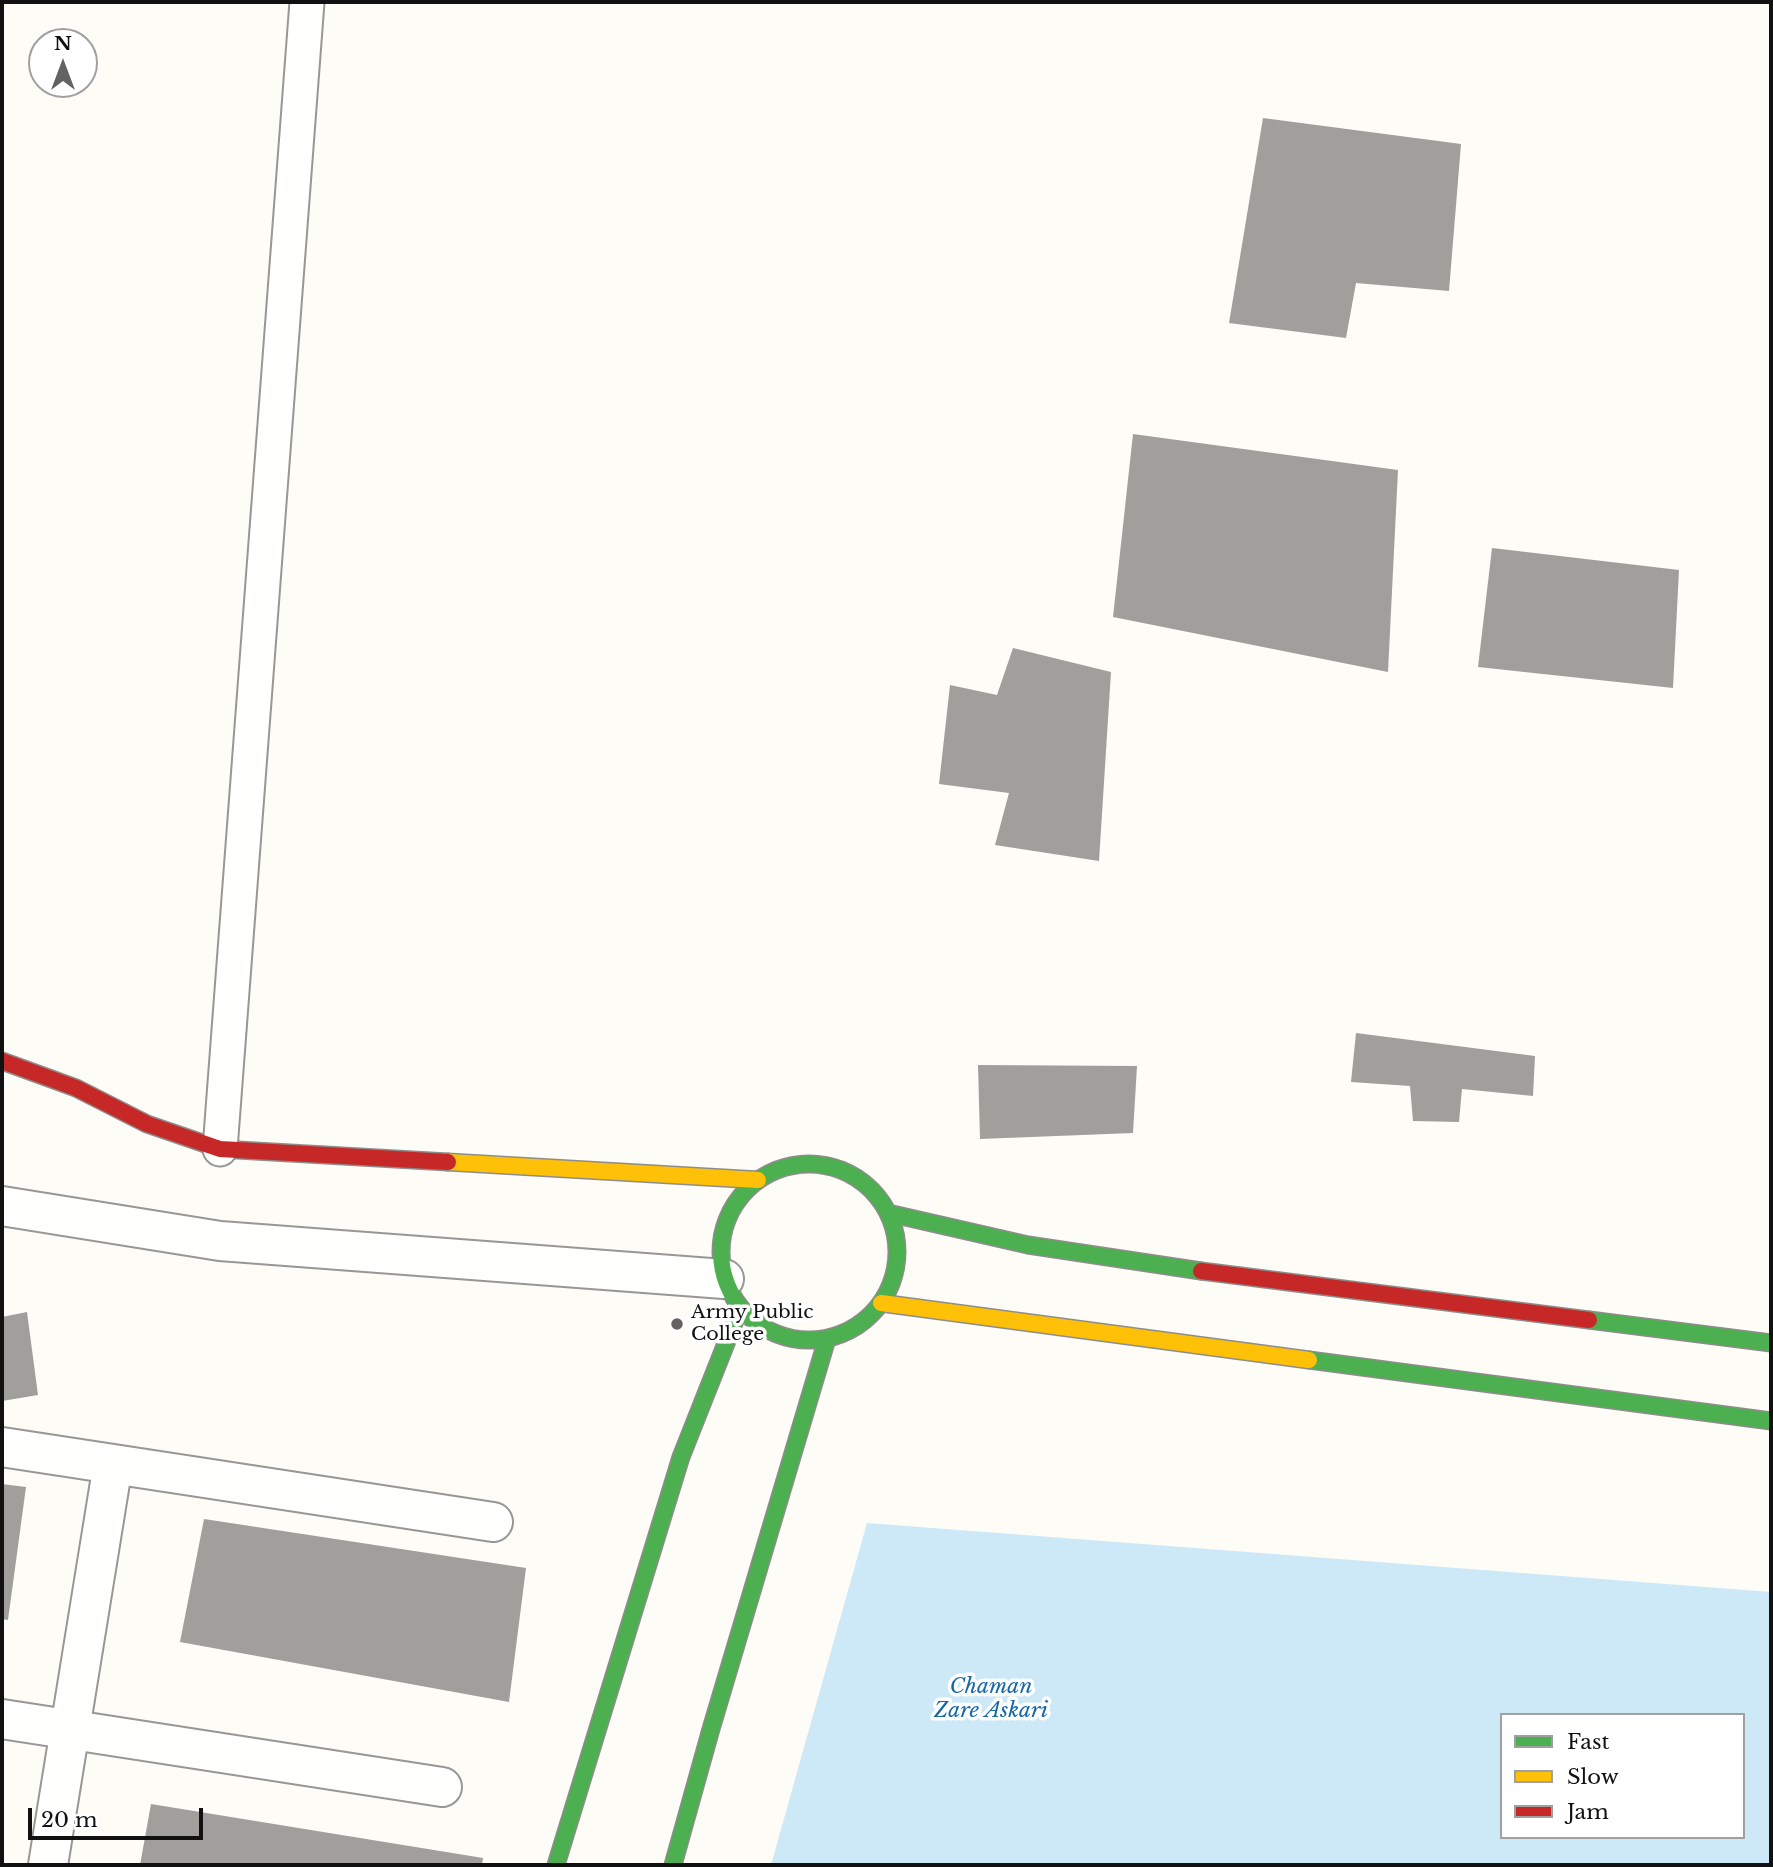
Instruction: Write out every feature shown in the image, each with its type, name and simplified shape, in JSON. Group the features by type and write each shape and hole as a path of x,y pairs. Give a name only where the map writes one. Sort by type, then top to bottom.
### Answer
{"street":[{"path":"2,1061 75,1088 147,1125 220,1149 758,1180"},
{"path":"811,1164 842,1170 869,1188 888,1213 897,1243 895,1275 881,1303 858,1326 827,1339 795,1340 764,1329 732,1293 720,1252 724,1224 738,1199 758,1180 783,1167 811,1164"},
{"path":"2,1206 220,1241 732,1293"},
{"path":"888,1213 1028,1245 1244,1277 1771,1343"},
{"path":"556,1865 732,1293"},
{"path":"881,1303 1771,1421"},
{"path":"673,1865 827,1339"},
{"path":"2,1447 493,1522"},
{"path":"48,1865 113,1464"},
{"path":"2,1719 442,1787"}],"lane":[{"path":"220,1149 307,2"}],"water":[{"name":"Chaman Zare Askari","path":"867,1523 1771,1592 1771,1865 771,1865"}],"building":[{"path":"1263,118 1461,144 1449,291 1356,283 1346,338 1229,323"},
{"path":"1133,434 1398,470 1388,672 1113,617"},
{"path":"1492,548 1679,570 1673,688 1478,667"},
{"path":"1013,648 1111,672 1099,861 995,845 1009,793 939,784 950,685 997,695"},
{"path":"1356,1033 1535,1056 1533,1096 1462,1089 1459,1122 1413,1121 1410,1086 1351,1082"},
{"path":"978,1065 1137,1066 1133,1133 980,1139"},
{"path":"27,1312 38,1395 2,1401 2,1317"},
{"path":"2,1484 26,1487 8,1620 2,1619"},
{"path":"204,1519 526,1568 509,1702 180,1642"},
{"path":"151,1804 483,1858 482,1865 140,1865"}],"traffic: fast":[{"path":"809,1164 843,1171 871,1190 890,1218 897,1252 890,1286 871,1314 843,1333 809,1340 775,1333 747,1314 728,1286 721,1252 728,1218 747,1190 775,1171 809,1164"},
{"path":"888,1213 1028,1245 1201,1271"},
{"path":"556,1865 681,1457 740,1308"},
{"path":"1589,1320 1771,1343"},
{"path":"673,1865 827,1339"},
{"path":"1309,1360 1771,1421"}],"traffic: slow":[{"path":"448,1162 758,1180"},
{"path":"881,1303 1309,1360"}],"traffic: jam":[{"path":"2,1061 76,1088 147,1124 220,1149 448,1162"},
{"path":"1201,1271 1589,1320"}],"place":[{"name":"Army Public College","path":"677,1324"}]}
